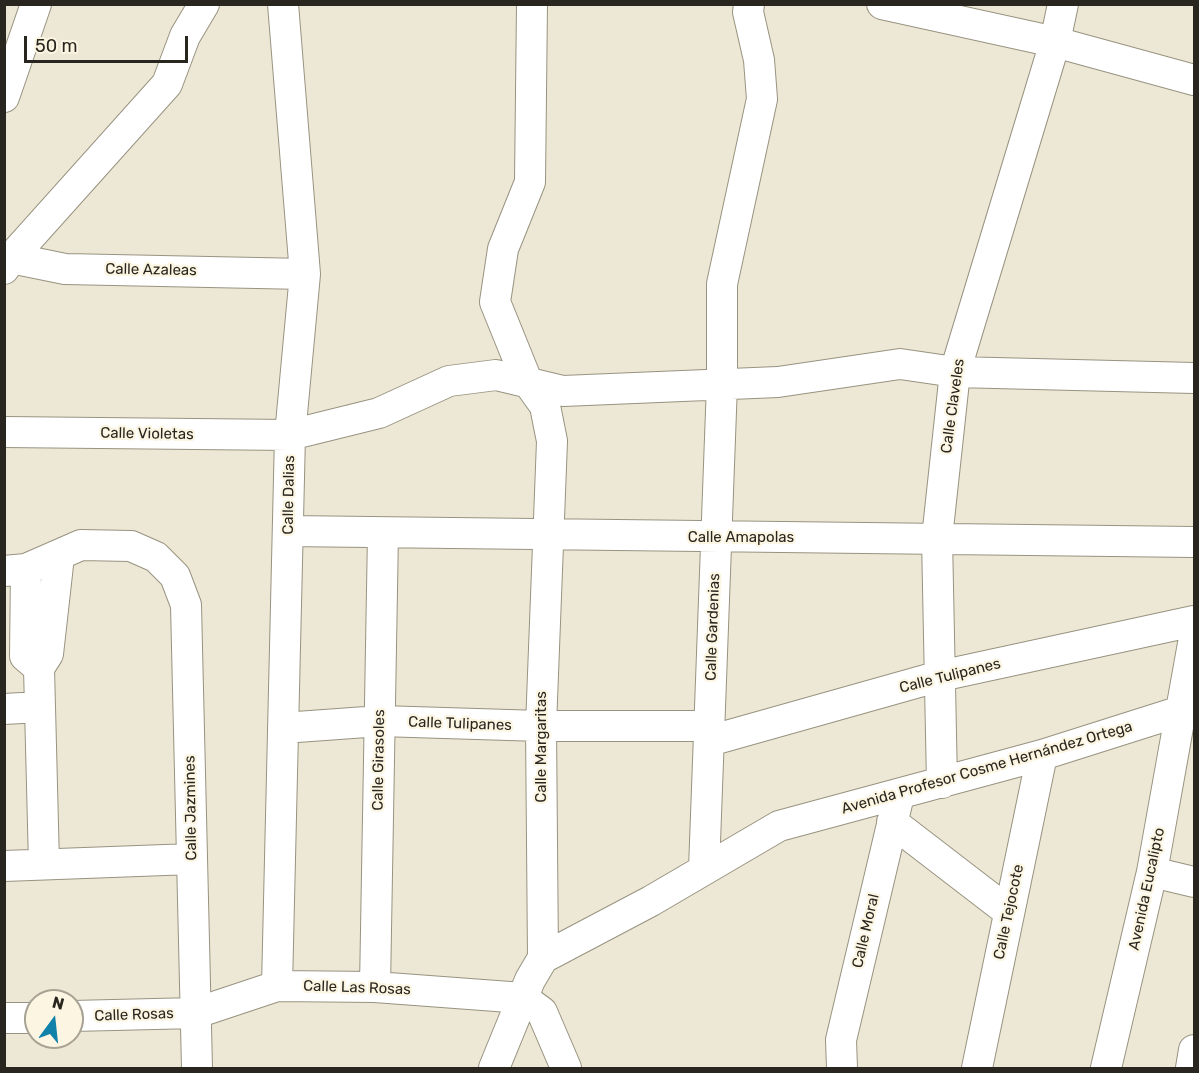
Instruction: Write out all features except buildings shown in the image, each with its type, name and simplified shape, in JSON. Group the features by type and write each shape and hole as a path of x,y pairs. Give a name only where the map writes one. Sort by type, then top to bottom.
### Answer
{"street":[{"path":"4,97 36,4"},
{"path":"8,264 167,84 185,36 204,4"},
{"name":"Calle Dalias","path":"277,986 290,435 305,273 283,4"},
{"name":"Calle Margaritas","path":"532,4 530,182 503,249 495,302 527,381 545,406 552,441 541,726 543,958"},
{"name":"Calle Gardenias","path":"704,869 722,384 722,284 762,99 759,60 748,12 749,4"},
{"path":"882,4 1054,42 1194,80"},
{"name":"Calle Claveles","path":"942,783 937,538 954,372 1054,42 1063,4"},
{"name":"Calle Azaleas","path":"8,264 65,269 305,273"},
{"name":"Calle Violetas","path":"4,432 290,435 379,413 449,381 496,375 563,391 778,382 900,364 954,372 1194,378"},
{"name":"Calle Amapolas","path":"288,531 549,536 1194,542"},
{"name":"Calle Girasoles","path":"375,987 383,533"},
{"name":"Calle Jazmines","path":"59,556 81,545 131,546 156,557 175,576 186,605 197,1068"},
{"path":"39,668 25,656 15,570 59,556 48,654 39,668 45,864"},
{"name":"Calle Tulipanes","path":"283,728 380,722 709,733 940,676 1194,621"},
{"name":"Avenida Eucalipto","path":"1106,1068 1189,709 1194,638"},
{"path":"4,709 40,707"},
{"name":"Avenida Profesor Cosme Hernández Ortega","path":"543,958 778,826 895,809 942,783 1042,755 1189,709"},
{"name":"Calle Tejocote","path":"977,1068 1042,755"},
{"path":"895,809 1009,912"},
{"name":"Calle Moral","path":"842,1068 841,1040 895,809"},
{"path":"4,866 192,859"},
{"path":"1152,872 1194,882"},
{"path":"494,1068 523,998 543,958"},
{"name":"Calle Las Rosas","path":"196,1013 277,986 375,987 523,998"},
{"path":"523,998 542,1012 566,1068"},
{"name":"Calle Rosas","path":"84,1016 196,1013"},
{"path":"4,1018 24,1018"},
{"path":"1191,1068 1194,1050"}]}
